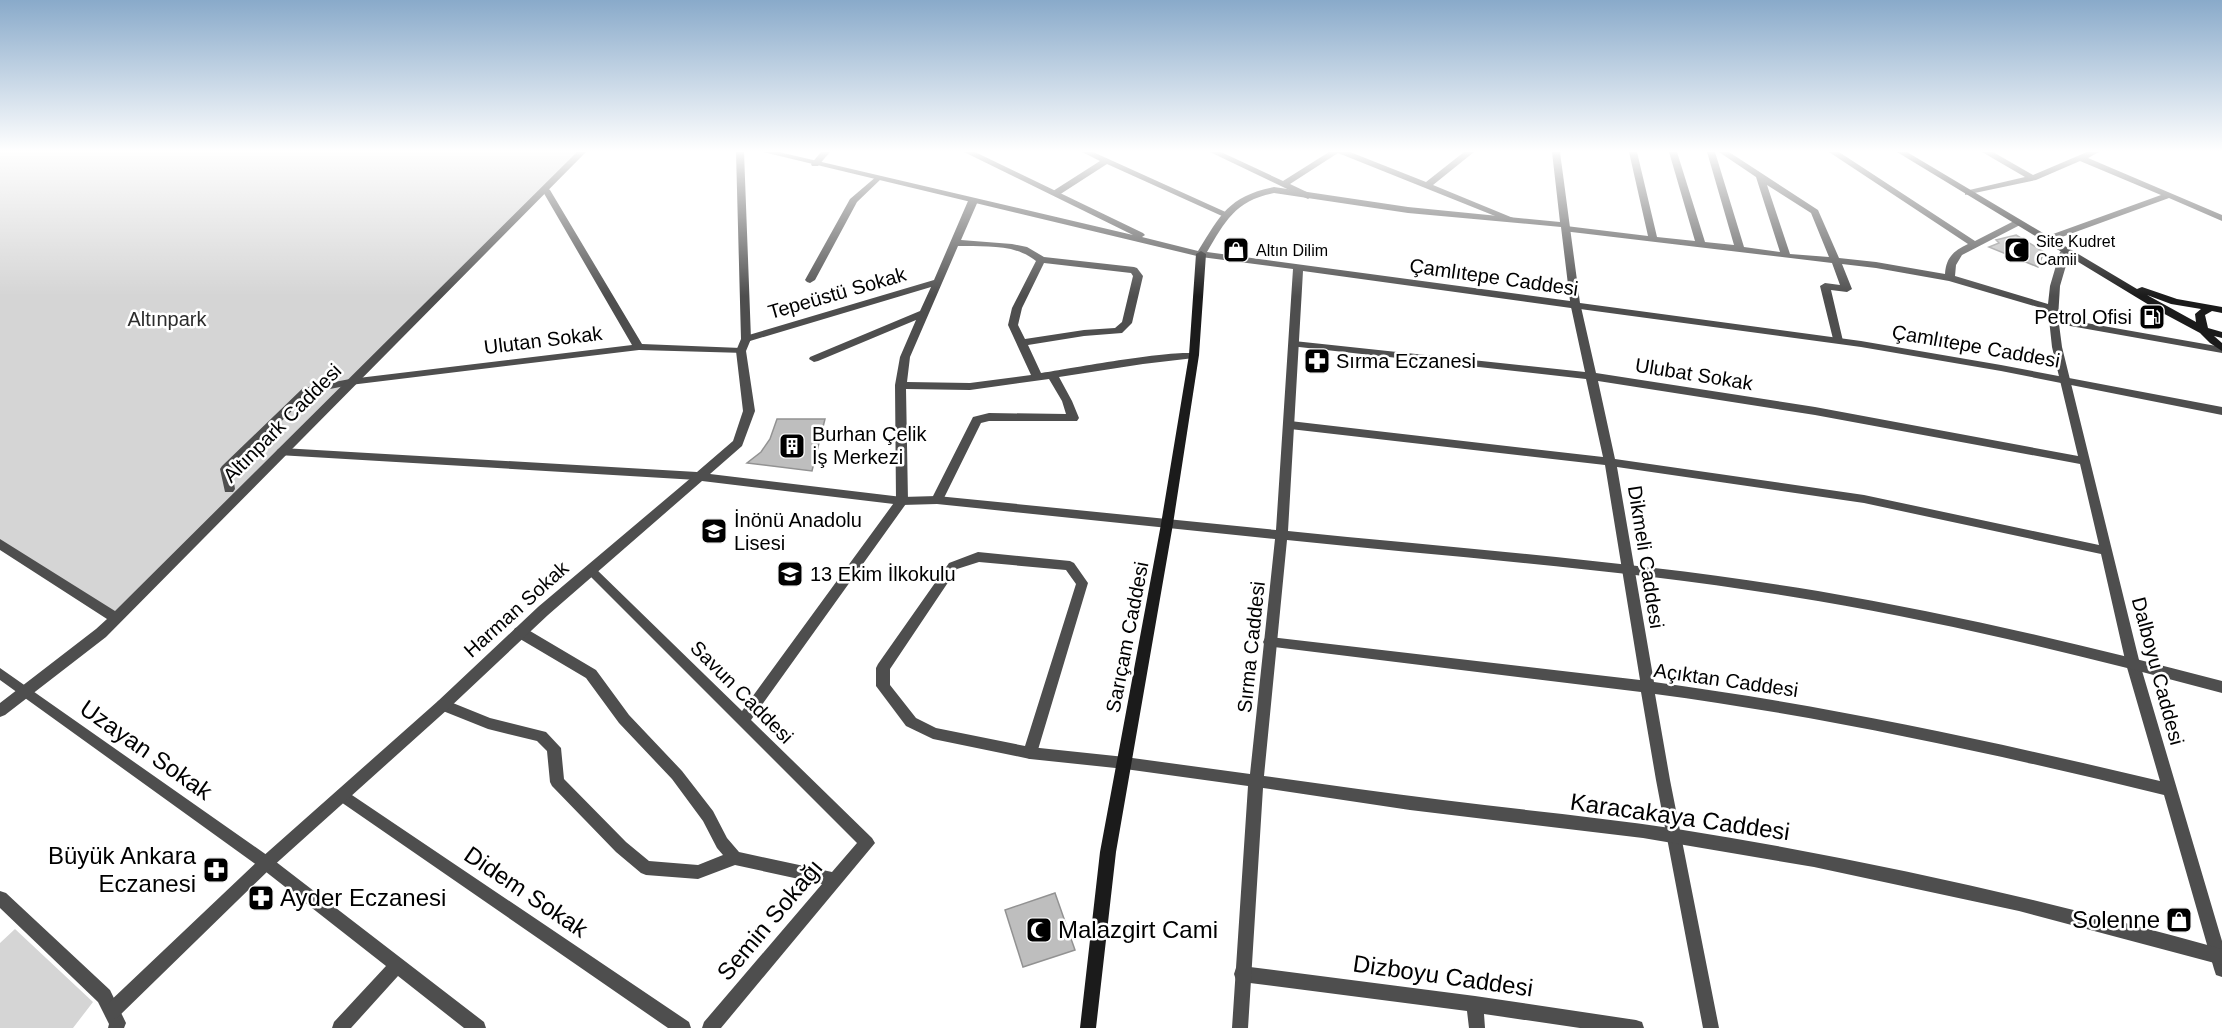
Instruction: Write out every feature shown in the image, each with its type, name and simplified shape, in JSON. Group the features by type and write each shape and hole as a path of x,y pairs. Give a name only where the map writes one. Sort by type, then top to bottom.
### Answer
{"main road":[{"path":"1979,200 2202,330 2222,349"},
{"name":"Sarıçam Caddesi","path":"1088,1028 1107,862 1123,761 1167,524 1194,355 1201,254"},
{"path":"2124,284 2175,302 2222,310"},
{"path":"2202,330 2200,314 2209,307 2222,305"},
{"path":"2202,330 2222,335"}],"street":[{"name":"Altınpark Caddesi","path":"0,711 101,633 350,382 536,200"},
{"path":"552,200 639,347"},
{"path":"741,351 746,339 742,200"},
{"path":"810,280 854,200"},
{"name":"Çamlıtepe Caddesi","path":"969,200 1201,254 1838,341 2066,380 2222,411"},
{"path":"1070,200 1157,244"},
{"path":"1194,200 1226,214"},
{"path":"1201,254 1226,214 1239,200"},
{"path":"1336,200 1836,261 1950,278 2052,308"},
{"path":"1463,200 1513,220"},
{"name":"Dikmeli Caddesi","path":"1562,200 1576,307 1610,462 1673,836 1712,1028"},
{"path":"1644,200 1653,239"},
{"path":"1688,200 1701,244"},
{"path":"1725,200 1740,249"},
{"path":"1768,200 1786,256"},
{"path":"1797,200 1815,212 1847,289 1825,286 1838,341"},
{"path":"1906,200 1975,245"},
{"path":"2045,240 2155,200"},
{"path":"2180,200 2222,218"},
{"path":"743,720 902,501 900,386 905,357 973,201"},
{"path":"1950,278 1949,263 1957,252 2017,223"},
{"path":"955,243 1021,248 1034,253 1041,260 1134,270 1138,276 1126,323 1118,331 1084,333 1022,343"},
{"name":"Dalboyu Caddesi","path":"2065,252 2056,273 2052,308 2053,338 2066,380 2133,664 2221,961"},
{"path":"1037,377 1013,325 1017,308 1041,260"},
{"name":"Sırma Caddesi","path":"1240,1028 1256,782 1282,534 1298,269"},
{"name":"Tepeüstü Sokak","path":"746,339 937,282"},
{"path":"814,359 923,313"},
{"path":"2053,320 2222,349"},
{"name":"Ulubat Sokak","path":"1294,344 1590,376 1815,411 2085,461"},
{"name":"Ulutan Sokak","path":"229,489 226,469 307,390 350,382 639,347 741,351"},
{"name":"Harman Sokak","path":"112,1011 266,863 443,705 520,632 697,476 738,443 749,411 741,351"},
{"path":"900,386 991,385 1158,358 1194,355"},
{"path":"936,500 977,420 989,417 1073,418 1068,401 1052,374"},
{"path":"1290,425 1610,462 1864,499 2106,551"},
{"path":"282,452 697,476 902,501 936,500 1628,570 1817,596 1954,622 2222,687"},
{"path":"0,544 116,618"},
{"name":"Karacakaya Caddesi","path":"1030,753 1082,583 1070,566 978,557 953,566 884,668 882,686 911,722 933,733 1030,753 1123,761 1256,782 1673,836 1894,874 2052,910 2221,961"},
{"name":"Savun Caddesi","path":"590,570 867,843"},
{"path":"520,632 591,674 624,719 677,775 708,816 722,843 735,858"},
{"name":"Açıktan Caddesi","path":"1270,642 1647,687 1814,712 1952,738 2170,790"},
{"name":"Uzayan Sokak","path":"0,673 266,863 396,967 478,1028"},
{"path":"443,705 488,723 541,736 554,748 557,782 621,847 646,868 698,872 735,858 835,880"},
{"name":"Didem Sokak","path":"343,795 683,1028"},
{"name":"Semin Sokağı","path":"710,1028 867,843"},
{"path":"0,898 104,996 118,1023 116,1028"},
{"path":"340,1028 396,967"},
{"name":"Dizboyu Caddesi","path":"1242,974 1475,1004 1636,1028"},
{"path":"1475,1004 1477,1028"}],"green space":[{"name":"Altınpark","path":"0,200 534,200 116,618 0,544"},
{"path":"15,929 93,1002 73,1028 0,1028 0,943"}],"building":[{"name":"Site Kudret Camii","path":"2016,235 2044,252 2038,267 1989,247 1999,243 1996,240"},
{"name":"Burhan Çelik İş Merkezi","path":"777,419 825,419 812,471 747,463 761,452 770,439"},
{"name":"Malazgirt Cami","path":"1055,893 1075,950 1023,967 1005,910"}],"place":[{"name":"Altın Dilim","path":"1236,250"},
{"name":"Site Kudret Camii","path":"2017,250"},
{"name":"Petrol Ofisi","path":"2152,317"},
{"name":"Sırma Eczanesi","path":"1317,361"},
{"name":"Burhan Çelik İş Merkezi","path":"792,446"},
{"name":"İnönü Anadolu Lisesi","path":"714,531"},
{"name":"13 Ekim İlkokulu","path":"790,574"},
{"name":"Büyük Ankara Eczanesi","path":"216,870"},
{"name":"Ayder Eczanesi","path":"261,898"},
{"name":"Solenne","path":"2179,920"},
{"name":"Malazgirt Cami","path":"1039,930"}]}
